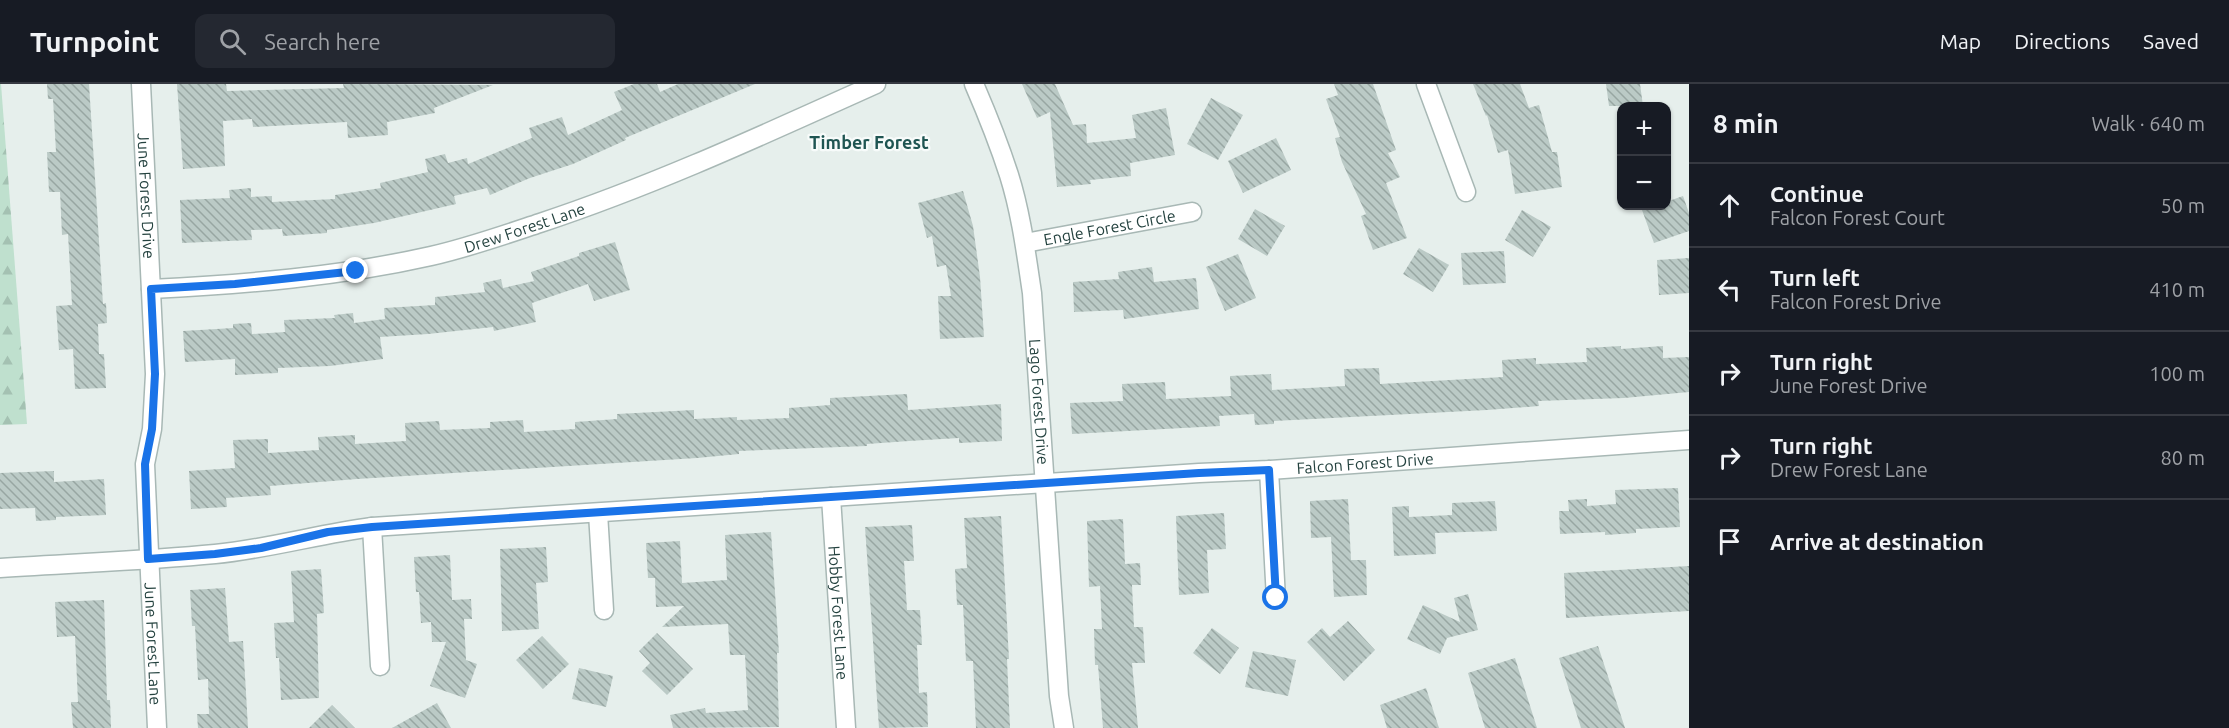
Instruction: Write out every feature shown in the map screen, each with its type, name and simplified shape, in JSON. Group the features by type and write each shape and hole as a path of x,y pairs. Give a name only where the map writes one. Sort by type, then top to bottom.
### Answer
{"street":[{"name":"June Forest Drive","path":"141,84 155,374 152,429 145,464 148,559"},
{"name":"Drew Forest Lane","path":"151,289 305,278 356,271 433,255 507,234 602,202 692,166 876,84"},
{"name":"Lago Forest Drive","path":"974,84 1010,177 1025,243 1032,292 1059,696 1064,728"},
{"path":"1426,84 1466,192"},
{"name":"Engle Forest Circle","path":"1025,243 1192,212"},
{"name":"Falcon Forest Drive","path":"0,568 215,554 261,548 328,532 372,527 1269,470 1689,440"},
{"path":"1269,470 1276,598"},
{"name":"Hobby Forest Lane","path":"831,497 846,728"},
{"path":"598,513 604,610"},
{"path":"372,527 380,666"},
{"name":"June Forest Lane","path":"148,559 157,728"}],"green space":[{"path":"1,84 27,424 0,425"}],"building":[{"path":"47,84 89,84 103,304 106,303 107,323 98,324 99,354 104,354 106,388 75,389 73,349 59,350 56,306 72,305 68,234 62,235 60,192 49,192 47,152 56,152 53,99 48,99"},
{"path":"177,84 226,84 227,91 344,88 343,84 493,85 434,108 435,113 387,122 388,135 348,138 347,122 253,127 252,119 223,121 225,166 183,169"},
{"path":"634,84 657,84 660,92 678,84 755,84 625,138 626,140 573,164 530,178 490,195 487,188 454,196 456,204 374,223 327,230 327,233 283,236 282,229 251,230 252,240 182,243 180,200 230,198 229,190 251,188 251,197 272,196 272,202 335,199 335,195 381,188 380,183 428,172 425,159 445,154 448,163 467,158 468,164 532,138 529,128 562,117 568,135 622,110 614,92"},
{"path":"1022,84 1055,84 1073,125 1086,124 1087,143 1136,138 1132,115 1166,108 1175,155 1130,163 1131,176 1090,180 1091,184 1057,187 1050,112 1037,118"},
{"path":"1334,84 1373,84 1396,150 1388,153 1400,177 1386,183 1407,238 1373,250 1361,216 1366,214 1342,162 1335,138 1340,137 1326,99 1338,95"},
{"path":"1473,84 1520,84 1529,108 1539,105 1552,152 1557,152 1562,187 1515,194 1508,150 1498,153 1487,115"},
{"path":"1606,84 1640,84 1642,102 1617,102 1617,106 1609,106"},
{"path":"1211,98 1243,115 1218,160 1187,144"},
{"path":"1276,138 1291,170 1243,193 1228,161"},
{"path":"963,191 973,226 980,277 984,337 940,339 938,296 951,296 946,265 937,267 932,236 927,238 918,203"},
{"path":"1683,196 1689,213 1689,231 1654,243 1642,210 1671,210 1671,200"},
{"path":"1255,209 1285,226 1267,256 1238,239"},
{"path":"1522,210 1551,227 1533,257 1505,240"},
{"path":"615,242 630,290 594,301 588,284 532,303 536,322 494,331 493,327 380,337 383,359 330,366 278,368 278,373 235,375 235,359 185,362 183,331 233,328 233,324 251,323 252,334 285,332 284,320 335,318 334,315 353,313 354,323 385,319 384,308 435,305 435,297 485,292 483,283 501,279 503,288 534,281 531,272"},
{"path":"1419,248 1449,265 1433,292 1403,274"},
{"path":"1504,251 1506,283 1463,285 1461,253"},
{"path":"1238,254 1256,298 1225,311 1206,267"},
{"path":"1689,258 1689,293 1659,295 1657,260"},
{"path":"1152,267 1154,282 1196,278 1199,309 1124,319 1123,310 1074,312 1073,282 1119,279 1118,272"},
{"path":"1621,346 1621,349 1663,346 1663,358 1689,357 1689,392 1624,398 1538,401 1539,406 1487,410 1274,421 1274,424 1255,425 1254,414 1219,416 1220,426 1072,434 1070,403 1123,401 1122,384 1165,382 1166,399 1231,396 1230,376 1271,374 1272,390 1345,386 1344,369 1379,368 1380,384 1503,377 1502,360 1536,358 1536,364 1587,362 1586,348"},
{"path":"907,394 908,410 1001,404 1002,441 959,443 959,438 867,444 867,446 739,451 739,454 697,458 270,486 271,495 226,498 227,507 191,509 189,471 235,468 233,440 268,439 268,453 319,450 318,437 355,435 355,444 406,441 405,423 439,421 440,430 490,428 490,422 523,420 524,432 575,429 575,422 617,419 617,414 694,410 694,419 789,418 789,408 830,405 830,398"},
{"path":"54,471 54,482 104,479 106,515 56,517 56,520 36,521 35,508 0,509 0,473"},
{"path":"1678,488 1680,527 1636,529 1636,533 1605,535 1605,532 1560,534 1559,511 1569,511 1568,500 1587,499 1587,506 1616,504 1615,490"},
{"path":"1348,499 1351,560 1366,560 1367,595 1334,597 1331,537 1311,538 1310,501"},
{"path":"1495,501 1497,531 1435,533 1436,554 1394,556 1392,507 1409,506 1409,517 1452,515 1452,503"},
{"path":"1224,513 1226,549 1207,550 1209,593 1179,595 1176,516"},
{"path":"1001,516 1009,659 1007,659 1010,728 976,728 973,661 966,661 963,605 957,605 955,569 967,568 964,518"},
{"path":"1123,519 1125,564 1140,563 1141,585 1132,585 1134,627 1143,627 1145,663 1132,663 1138,728 1103,728 1098,665 1095,665 1094,629 1102,629 1100,586 1089,587 1087,521"},
{"path":"912,525 914,561 904,561 907,610 920,610 922,645 917,645 919,693 927,692 928,727 879,728 865,527"},
{"path":"771,532 779,653 777,653 779,727 673,728 670,715 705,708 706,713 748,710 745,655 730,655 728,624 662,627 684,606 656,607 655,578 648,578 646,543 680,541 682,583 727,580 725,535"},
{"path":"546,547 548,582 536,583 539,629 502,631 500,549"},
{"path":"450,555 452,600 471,599 472,619 464,619 466,660 477,664 465,698 430,686 446,642 432,642 431,622 421,623 419,592 416,592 414,557"},
{"path":"1689,566 1689,611 1566,618 1564,573"},
{"path":"321,569 324,613 317,614 319,698 281,700 279,658 276,658 274,623 294,622 291,571"},
{"path":"225,588 229,642 243,641 248,728 198,728 197,714 209,714 208,679 198,680 190,590"},
{"path":"1468,594 1478,630 1447,638 1440,654 1407,639 1423,605 1460,622 1454,598"},
{"path":"104,600 107,700 110,700 111,728 73,728 71,702 78,702 75,636 57,637 55,602"},
{"path":"1348,621 1375,650 1344,681 1307,642 1322,628 1330,637"},
{"path":"1212,628 1239,648 1220,674 1193,653"},
{"path":"657,633 693,669 667,695 642,671 650,663 639,651"},
{"path":"542,636 569,664 543,689 516,660"},
{"path":"1598,646 1625,728 1581,728 1559,658"},
{"path":"1253,651 1296,660 1288,696 1245,687"},
{"path":"1515,658 1537,728 1485,728 1468,673"},
{"path":"579,668 613,676 606,707 572,699"},
{"path":"1426,688 1439,728 1387,728 1380,705"},
{"path":"437,703 451,728 392,728"},
{"path":"332,705 355,728 309,728"}],"district":[{"name":"Timber Forest","path":"869,142"}],"route":[{"path":"356,271 305,278 151,289 155,374 152,429 145,464 148,559 261,548 328,532 372,527 1269,470 1276,598"}]}
